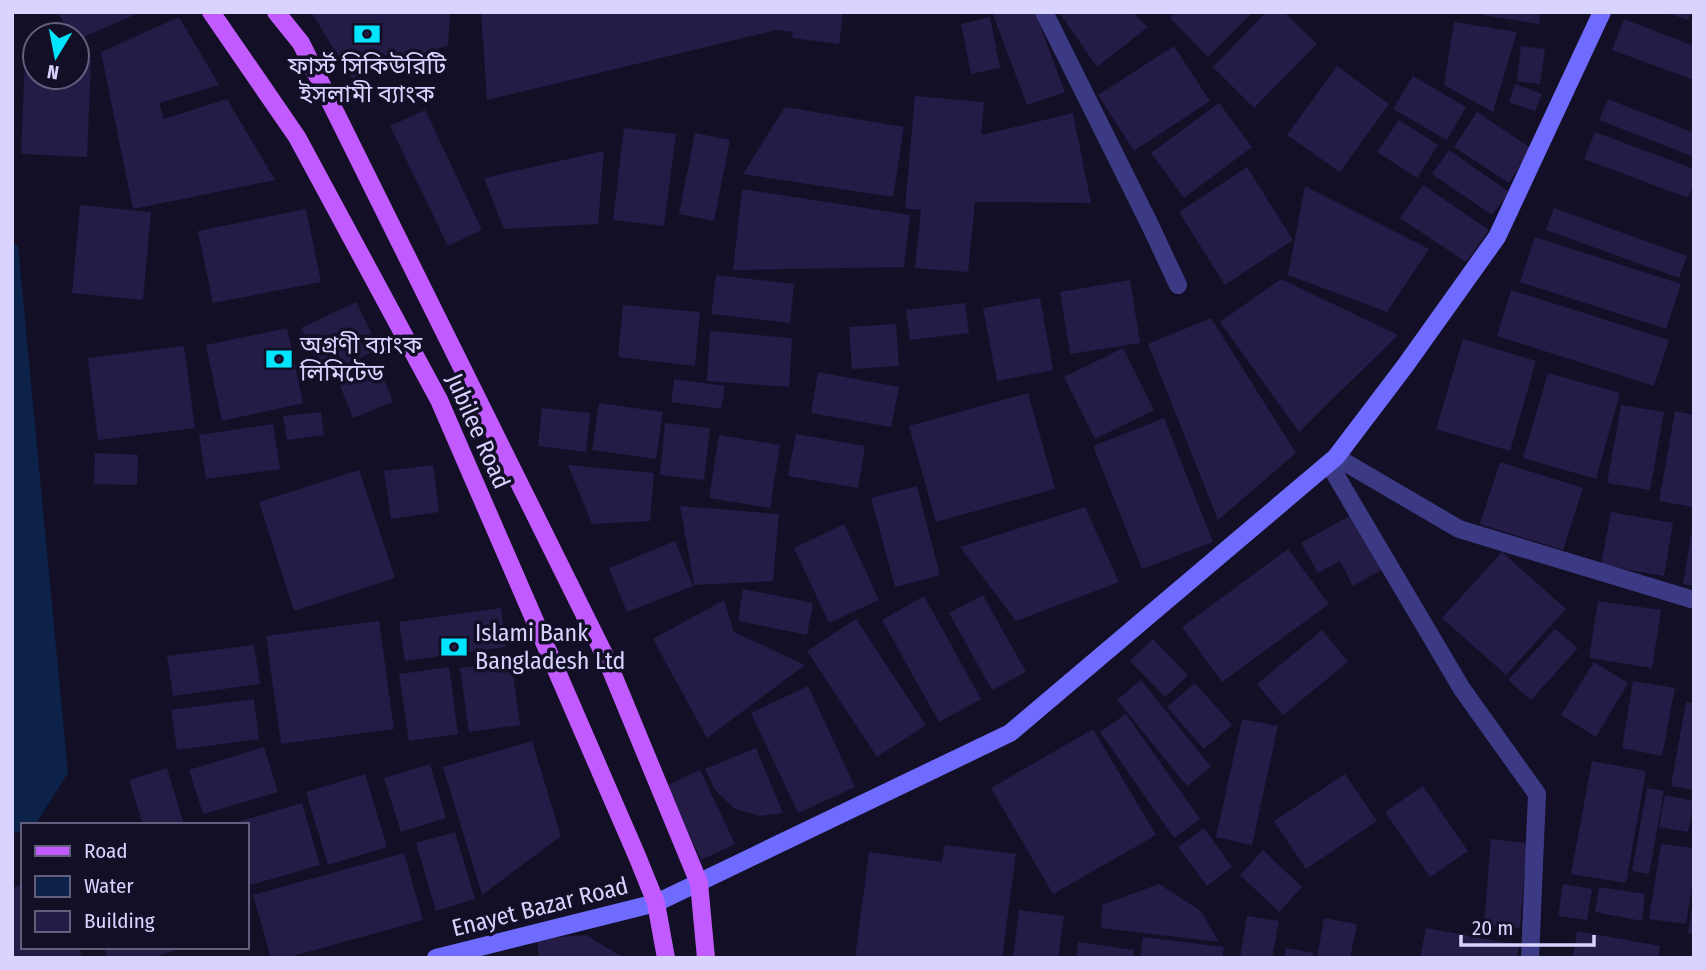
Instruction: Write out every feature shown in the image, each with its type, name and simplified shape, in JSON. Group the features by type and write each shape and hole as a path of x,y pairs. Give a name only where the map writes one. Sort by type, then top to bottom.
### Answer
{"main road":[{"name":"Jubilee Road","path":"211,12 297,137 439,400 637,856 656,903 666,958"},
{"path":"276,12 301,43 600,646 699,883 706,958"}],"street":[{"path":"1044,12 1178,285"},
{"name":"Enayet Bazar Road","path":"436,958 656,903 1010,733 1332,460 1405,366 1497,237 1602,12"},
{"path":"1332,460 1459,529 1694,600"},
{"path":"1332,460 1462,689 1537,794 1530,958"}],"water":[{"path":"12,244 18,246 68,773 36,823 21,823 21,832 12,833"}],"building":[{"path":"57,12 141,12 91,34 91,21 63,21"},
{"path":"311,12 450,12 448,45 353,80"},
{"path":"481,12 843,12 839,44 792,38 793,32 776,30 487,100"},
{"path":"992,12 1035,12 1065,92 1027,105"},
{"path":"1059,12 1132,12 1148,27 1097,67"},
{"path":"1176,12 1253,12 1208,57 1170,18"},
{"path":"1266,12 1284,12 1317,44 1254,108 1213,67"},
{"path":"1483,12 1540,12 1539,24 1482,15"},
{"path":"1664,12 1691,12 1688,20"},
{"path":"179,17 219,85 159,103 164,119 227,99 275,180 133,209 101,52"},
{"path":"990,17 1000,68 971,74 961,24"},
{"path":"1624,19 1694,46 1694,80 1612,50"},
{"path":"1454,22 1517,32 1493,112 1444,85"},
{"path":"1174,46 1210,101 1134,151 1098,95"},
{"path":"1521,46 1545,49 1540,84 1517,81"},
{"path":"1337,66 1389,104 1340,172 1287,135"},
{"path":"1413,76 1466,107 1447,140 1393,109"},
{"path":"1515,84 1542,94 1535,111 1509,102"},
{"path":"24,91 90,91 87,157 21,154"},
{"path":"915,96 984,102 981,135 1073,113 1091,203 975,202 968,272 915,268 921,210 905,208"},
{"path":"1608,99 1694,133 1694,157 1599,120"},
{"path":"1219,103 1252,147 1184,198 1151,153"},
{"path":"785,107 904,127 893,197 743,174"},
{"path":"425,110 482,230 448,246 390,126"},
{"path":"1477,112 1531,148 1509,183 1454,147"},
{"path":"1399,120 1438,145 1417,178 1377,152"},
{"path":"624,128 676,134 664,226 613,220"},
{"path":"1595,132 1694,169 1694,183 1688,198 1584,159"},
{"path":"695,133 730,140 714,221 679,214"},
{"path":"1449,150 1509,192 1492,215 1432,174"},
{"path":"604,151 598,224 504,229 484,178"},
{"path":"1247,167 1293,240 1225,285 1179,212"},
{"path":"1423,185 1489,230 1466,262 1400,218"},
{"path":"1305,186 1429,249 1387,312 1288,275"},
{"path":"742,189 910,215 904,267 733,270"},
{"path":"80,205 151,212 143,300 72,293"},
{"path":"1554,208 1687,256 1679,278 1546,230"},
{"path":"306,209 321,282 213,303 198,231"},
{"path":"1535,237 1681,284 1666,329 1520,282"},
{"path":"716,275 794,284 790,323 711,314"},
{"path":"1281,279 1398,335 1299,432 1220,322"},
{"path":"1130,280 1140,343 1070,354 1060,292"},
{"path":"1511,290 1669,340 1654,386 1497,336"},
{"path":"1040,298 1053,370 997,381 983,308"},
{"path":"356,302 379,349 323,375 301,328"},
{"path":"965,303 969,333 910,340 906,310"},
{"path":"623,305 700,312 695,366 618,357"},
{"path":"1211,318 1296,453 1218,520 1148,344"},
{"path":"896,324 899,366 852,369 849,327"},
{"path":"287,328 303,403 222,421 206,345"},
{"path":"710,331 792,338 789,387 707,381"},
{"path":"1463,339 1536,361 1510,451 1436,429"},
{"path":"184,346 195,428 98,440 88,358"},
{"path":"1123,348 1154,410 1095,439 1064,377"},
{"path":"377,362 393,402 353,418 337,378"},
{"path":"818,372 899,387 891,427 811,413"},
{"path":"1548,373 1620,393 1596,479 1523,458"},
{"path":"674,379 725,386 721,409 671,402"},
{"path":"1028,393 1055,489 936,522 909,426"},
{"path":"599,403 663,412 656,459 592,450"},
{"path":"1621,405 1664,412 1650,490 1607,483"},
{"path":"542,408 590,413 586,452 538,446"},
{"path":"1675,411 1694,415 1694,507 1659,501"},
{"path":"321,412 324,435 287,440 283,416"},
{"path":"1164,418 1213,542 1142,569 1093,446"},
{"path":"665,423 710,428 704,480 660,475"},
{"path":"273,424 280,469 206,479 199,435"},
{"path":"796,434 865,446 858,488 788,476"},
{"path":"719,435 780,445 770,508 709,498"},
{"path":"95,453 138,455 137,485 94,484"},
{"path":"1500,462 1583,488 1563,550 1480,524"},
{"path":"433,465 439,512 391,519 384,471"},
{"path":"568,465 654,473 650,521 592,524"},
{"path":"359,470 395,578 294,611 259,502"},
{"path":"917,486 940,575 895,587 871,498"},
{"path":"680,506 779,514 773,581 694,585"},
{"path":"1085,507 1119,582 1016,621 960,547"},
{"path":"1611,512 1673,523 1664,576 1601,565"},
{"path":"1355,513 1387,567 1353,586 1340,561 1318,573 1301,543"},
{"path":"844,524 879,600 829,623 794,548"},
{"path":"1694,529 1694,586 1683,584"},
{"path":"675,541 693,586 627,612 609,568"},
{"path":"1288,549 1329,604 1222,682 1182,627"},
{"path":"1502,552 1566,609 1506,675 1442,618"},
{"path":"743,589 813,603 807,635 738,621"},
{"path":"983,595 1026,672 992,690 949,613"},
{"path":"924,596 981,699 939,722 882,620"},
{"path":"724,600 734,632 805,665 707,738 653,639"},
{"path":"1598,601 1661,610 1652,668 1589,658"},
{"path":"501,608 506,647 405,661 399,622"},
{"path":"856,619 926,725 877,757 807,651"},
{"path":"379,621 394,729 281,744 266,636"},
{"path":"1555,629 1578,648 1531,700 1508,680"},
{"path":"1322,630 1348,662 1283,715 1257,684"},
{"path":"1153,639 1188,675 1165,697 1130,661"},
{"path":"254,645 260,684 173,696 167,656"},
{"path":"511,661 520,725 469,732 460,668"},
{"path":"1594,662 1628,683 1596,737 1561,715"},
{"path":"449,667 458,734 409,741 399,674"},
{"path":"1141,680 1211,767 1187,786 1117,700"},
{"path":"1633,681 1675,688 1662,756 1622,748"},
{"path":"1195,683 1232,725 1204,749 1167,707"},
{"path":"808,686 855,787 798,813 751,713"},
{"path":"254,699 259,739 177,750 171,710"},
{"path":"1686,702 1694,704 1694,790 1671,786"},
{"path":"1126,714 1200,819 1174,838 1100,732"},
{"path":"1242,719 1278,726 1252,845 1216,837"},
{"path":"1093,729 1156,835 1053,894 991,788"},
{"path":"532,741 561,836 482,895 443,767"},
{"path":"264,747 278,792 203,814 189,770"},
{"path":"756,748 783,813 760,816 735,809 715,790 705,769"},
{"path":"1592,761 1646,771 1626,883 1571,874"},
{"path":"430,764 446,818 401,832 384,778"},
{"path":"167,768 183,823 142,823 129,780"},
{"path":"700,770 735,844 701,860 666,786"},
{"path":"365,774 387,847 328,865 306,792"},
{"path":"1345,774 1377,821 1306,869 1274,821"},
{"path":"1423,786 1468,851 1430,877 1385,812"},
{"path":"1647,788 1664,791 1649,874 1632,871"},
{"path":"1665,795 1694,801 1688,832 1659,827"},
{"path":"302,803 320,865 248,886 248,823 234,823"},
{"path":"1204,828 1232,867 1207,886 1178,847"},
{"path":"455,832 475,899 436,911 416,843"},
{"path":"1491,839 1527,843 1520,928 1484,925"},
{"path":"1661,844 1694,848 1694,875 1686,924 1649,919"},
{"path":"945,845 1016,854 1002,958 855,958 869,852 942,862"},
{"path":"1263,850 1302,887 1279,912 1240,875"},
{"path":"404,853 423,920 286,958 271,958 253,895"},
{"path":"1159,884 1201,911 1219,942 1101,928 1102,905"},
{"path":"1563,884 1592,889 1587,920 1558,916"},
{"path":"21,885 21,949 80,949 82,958 12,958 12,888"},
{"path":"1599,887 1645,894 1642,921 1595,912"},
{"path":"1694,909 1694,934 1688,933"},
{"path":"1019,910 1064,916 1058,958 1013,958"},
{"path":"1247,916 1279,921 1272,958 1240,958"},
{"path":"1324,918 1357,924 1350,958 1317,958"},
{"path":"1426,928 1519,945 1517,958 1420,958"},
{"path":"1577,931 1660,946 1658,958 1573,958"},
{"path":"586,935 624,958 539,958 537,939"},
{"path":"1143,937 1224,947 1222,958 1140,958"},
{"path":"1078,942 1134,950 1133,958 1076,958"},
{"path":"1286,948 1313,953 1312,958 1284,958"},
{"path":"105,949 181,949 151,958 107,958"}],"place":[{"name":"ফার্স্ট সিকিউরিটি ইসলামী ব্যাংক","path":"367,34"},
{"name":"অগ্রণী ব্যাংক লিমিটেড","path":"279,359"},
{"name":"Islami Bank Bangladesh Ltd","path":"454,647"}]}
